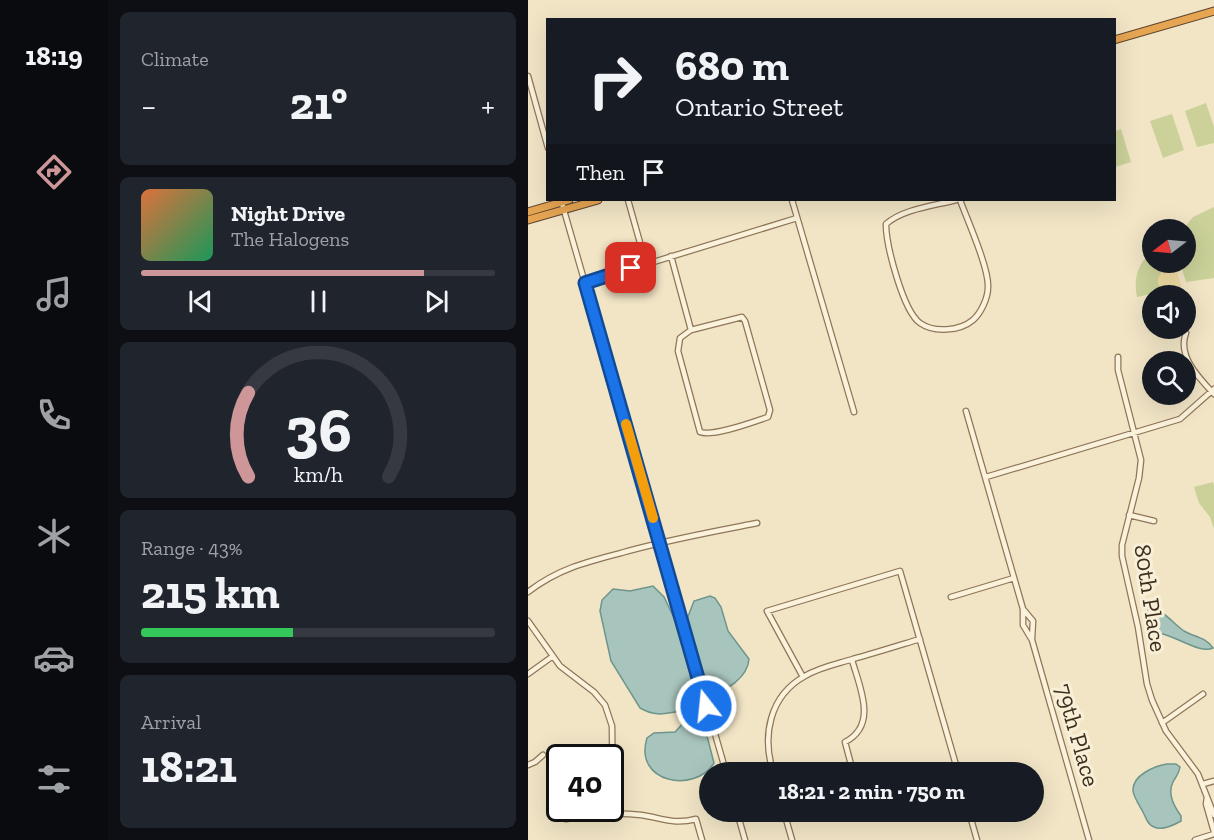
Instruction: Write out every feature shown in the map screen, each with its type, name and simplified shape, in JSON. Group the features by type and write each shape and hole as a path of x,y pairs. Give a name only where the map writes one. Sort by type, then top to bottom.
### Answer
{"highway":[{"path":"1116,39 1214,11"},
{"path":"528,212 561,201"},
{"path":"528,220 595,201"}],"street":[{"path":"528,76 546,141"},
{"path":"564,201 564,210 723,762"},
{"path":"628,201 646,264"},
{"path":"792,201 854,412"},
{"path":"952,201 903,214 892,218 886,224 886,239 910,311 920,323 937,329 957,327 973,320 984,305 988,287 983,262 960,201"},
{"path":"585,283 797,218"},
{"path":"671,256 691,330"},
{"path":"742,317 770,410 768,417 714,432 704,434 700,432 678,351 680,338 691,330 742,317"},
{"path":"986,477 1180,419 1213,391 1196,374 1187,359 1182,342 1183,339"},
{"name":"80th Place","path":"1118,357 1118,370 1141,460 1122,545 1122,556 1138,627 1147,684 1162,723 1203,784 1214,815"},
{"name":"79th Place","path":"966,411 1023,609 1023,625 1032,640 1089,840"},
{"path":"1129,515 1154,521"},
{"path":"528,592 554,574 574,566 660,542 757,523"},
{"path":"803,676 767,611 900,571 955,762"},
{"path":"951,597 1014,578"},
{"name":"79th Place","path":"1023,609 1033,621 1032,640"},
{"path":"528,621 560,666 594,692 605,705 609,716 613,744"},
{"path":"771,762 767,742 772,714 786,690 803,676 820,669 920,639"},
{"path":"528,674 553,656"},
{"path":"850,762 844,742 861,729 865,708 852,660"},
{"path":"1162,723 1203,694"},
{"path":"528,765 536,762 543,755"},
{"path":"1203,784 1214,781"},
{"name":"80th Place","path":"1207,797 1206,804 1214,833"},
{"path":"624,814 641,815 675,823 696,819 702,840"},
{"path":"740,822 745,840"},
{"path":"787,822 792,840"},
{"path":"972,822 977,840"},
{"path":"1195,840 1214,833"}],"green space":[{"path":"1206,103 1214,127 1214,143 1197,147 1185,111"},
{"path":"1172,114 1184,150 1163,158 1150,121"},
{"path":"1121,129 1131,162 1116,167 1116,131"},
{"path":"1214,207 1214,278 1186,282 1183,273 1196,273 1196,219 1191,219"},
{"path":"1142,263 1142,273 1176,273 1181,285 1142,285 1142,296 1137,297 1138,272"},
{"path":"1213,482 1214,529 1210,517 1199,503 1194,487"}],"sand":[{"path":"1161,273 1177,273 1181,285 1159,285"}],"water":[{"path":"653,586 664,597 675,620 687,619 694,601 710,596 715,598 721,607 728,631 749,659 745,672 729,687 709,692 704,681 694,686 714,762 699,762 699,776 694,778 681,781 657,774 649,765 645,753 647,738 654,733 675,732 689,717 689,711 660,714 640,708 611,661 600,611 602,600 613,589 630,591"},
{"path":"1148,608 1159,611 1184,631 1203,639 1213,648 1200,648 1168,635 1153,632 1147,619"},
{"path":"1167,764 1176,764 1180,767 1171,786 1171,795 1181,821 1168,827 1157,828 1147,821 1133,791 1136,780 1145,772"}],"slow traffic":[{"path":"626,424 653,518"}],"route":[{"path":"631,268 585,283 706,706"}]}
